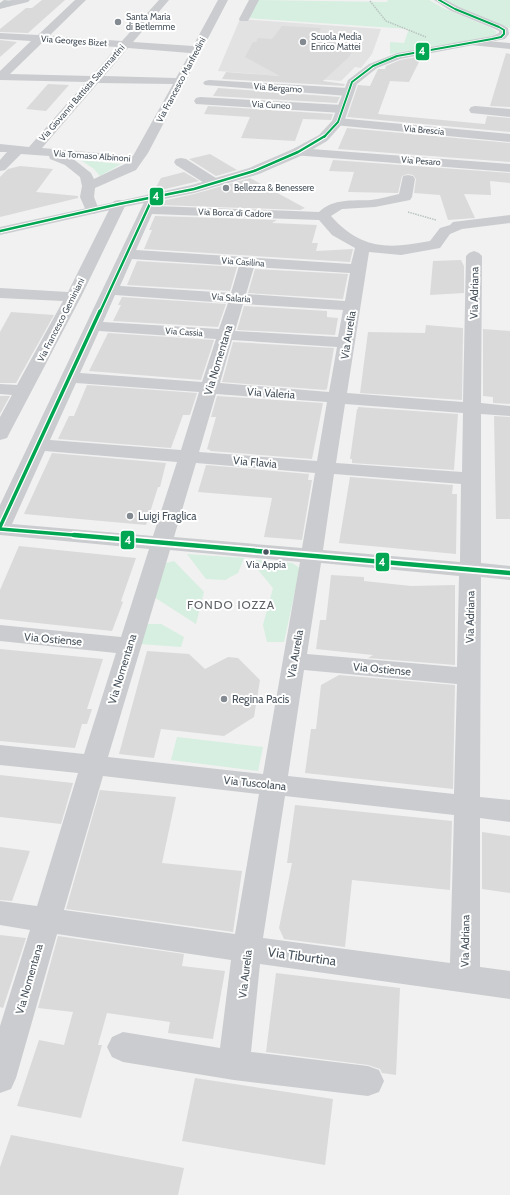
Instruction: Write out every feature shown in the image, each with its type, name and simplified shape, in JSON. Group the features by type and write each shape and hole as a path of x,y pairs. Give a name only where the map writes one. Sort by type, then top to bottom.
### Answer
{"street":[{"path":"5,2 25,0"},
{"path":"0,77 81,0"},
{"name":"Via Giovanni Battista Sammartini","path":"32,151 93,79 164,0"},
{"name":"Via Francesco Manfredini","path":"137,160 223,0"},
{"path":"244,19 254,0"},
{"path":"0,231 119,204 150,204 254,171 298,152 323,138 338,123 352,82 357,77 386,60 420,51 475,43 501,37 504,34 504,30 439,0"},
{"name":"Via Georges Bizet","path":"0,36 197,50"},
{"path":"475,43 510,46"},
{"path":"0,77 179,81"},
{"name":"Via Bergamo","path":"209,83 348,92"},
{"name":"Via Cuneo","path":"200,101 342,109"},
{"path":"475,110 510,113"},
{"path":"332,155 340,130 338,123"},
{"name":"Via Brescia","path":"338,123 510,138"},
{"name":"Via Tomaso Albinoni","path":"0,148 137,160"},
{"path":"0,168 18,149"},
{"name":"Via Pesaro","path":"298,152 510,168"},
{"path":"48,153 70,162 80,169 86,176 89,186 88,197 92,210"},
{"path":"89,186 131,167 137,160"},
{"path":"181,162 214,184"},
{"path":"408,179 405,197 366,204 346,204 330,208 323,216 337,232 363,246 401,251 435,245 445,231 455,228 458,225 510,219"},
{"name":"Via Francesco Geminiani","path":"0,434 73,297 119,204"},
{"path":"150,204 0,528 510,573"},
{"name":"Via Borca di Cadore","path":"150,204 323,216"},
{"name":"Via Aurelia","path":"234,1065 247,949 363,246"},
{"name":"Via Casilina","path":"127,254 358,269"},
{"name":"Via Adriana","path":"465,978 474,256"},
{"name":"Via Nomentana","path":"0,1078 129,646 248,262"},
{"name":"Via Salaria","path":"110,290 352,306"},
{"path":"0,293 73,297"},
{"name":"Via Cassia","path":"93,326 346,343"},
{"name":"Via Valeria","path":"69,377 510,411"},
{"path":"0,389 24,391"},
{"name":"Via Flavia","path":"38,445 471,479"},
{"name":"Via Ostiense","path":"0,633 129,646"},
{"name":"Via Ostiense","path":"294,661 469,677"},
{"name":"Via Tuscolana","path":"0,755 510,811"},
{"name":"Via Tiburtina","path":"0,913 510,985"},
{"path":"123,1047 234,1065 368,1081"}],"path":[{"path":"370,1 386,21 419,34 444,47"},
{"path":"403,211 458,225"}],"shaded area":[{"name":"Scuola Media Enrico Mattei","path":"240,19 381,29 372,54 361,68 355,67 341,81 218,71"}],"green space":[{"path":"258,0 387,2 388,0 429,0 443,8 491,28 497,32 494,35 478,39 390,54 390,42 404,43 409,29 248,18"},
{"path":"443,0 510,0 510,28 450,4"},
{"path":"81,160 121,164 100,176 94,169"},
{"path":"187,554 244,558 238,573 225,580 206,579"},
{"path":"255,560 292,563 300,568 284,642 267,642 263,625 273,588 254,565"},
{"path":"174,561 204,592 196,624 154,597 162,564"},
{"path":"146,624 161,624 184,637 181,647 140,644"},
{"path":"177,737 263,747 258,771 171,760"}],"building":[{"path":"42,0 65,0 28,33 0,32 0,29 26,8 32,8"},
{"path":"282,26 321,28 314,41 356,44 349,57 323,81 345,84 344,86 222,79 226,72 280,76 245,57 253,42 256,42 258,38 272,39"},
{"path":"0,40 17,42 0,57"},
{"path":"506,53 510,54 510,107 490,106"},
{"path":"416,57 421,58 409,82 390,81 378,114 485,124 487,116 510,118 510,132 347,117 358,85 370,86 378,69 385,69 386,66 400,60"},
{"path":"48,84 69,85 46,111 26,109"},
{"path":"218,88 340,97 337,103 213,96"},
{"path":"208,106 333,114 331,120 303,119 295,141 241,138 250,117 204,114"},
{"path":"347,128 510,143 510,162 338,149"},
{"path":"210,154 237,170 216,176 189,159"},
{"path":"333,160 510,173 510,183 490,181 491,195 464,194 475,218 448,220 440,195 414,193 416,179 413,175 408,174 402,176 398,193 348,192 354,172 329,171"},
{"path":"20,166 53,169 36,192 78,196 78,198 0,217 0,177 8,169"},
{"path":"184,172 199,181 161,190 156,187 161,178"},
{"path":"250,178 305,208 300,210 160,205 162,201 194,194"},
{"path":"155,216 277,220 272,223 317,225 312,243 318,243 316,251 353,249 350,262 144,249 152,230 149,230"},
{"path":"461,260 464,266 464,293 430,295 433,261"},
{"path":"137,261 237,267 230,291 127,285"},
{"path":"255,269 348,274 343,299 248,293"},
{"path":"122,297 226,304 218,327 113,321 121,305 118,305"},
{"path":"244,306 327,311 327,317 338,318 335,335 237,330"},
{"path":"11,312 54,315 16,383 0,383 0,332"},
{"path":"426,325 463,328 462,400 360,393 368,332 425,333"},
{"path":"483,329 510,331 510,404 493,403 493,397 483,396"},
{"path":"108,333 214,340 201,380 89,371"},
{"path":"233,342 334,348 327,389 222,382"},
{"path":"87,385 197,393 190,415 183,415 171,448 58,439 69,416 74,416"},
{"path":"0,396 10,396 0,414"},
{"path":"217,396 323,403 312,459 210,451 207,449 216,417 211,417"},
{"path":"358,407 458,414 454,470 352,463 352,459 350,459"},
{"path":"494,416 510,417 510,519 496,519"},
{"path":"52,453 166,463 160,487 158,487 146,525 24,514"},
{"path":"206,465 309,474 308,480 312,480 302,540 264,537 272,498 198,492"},
{"path":"350,477 453,485 452,494 457,494 456,554 339,543"},
{"path":"19,546 136,558 121,601 123,602 112,631 0,619 0,590"},
{"path":"331,575 364,577 364,581 411,586 455,585 455,665 368,658 373,655 316,649 320,620 326,620"},
{"path":"0,649 103,659 87,709 92,709 87,724 82,724 75,748 0,741"},
{"path":"147,651 189,654 205,669 228,657 238,658 260,680 254,717 224,736 161,729 154,758 119,754"},
{"path":"339,675 455,685 453,789 305,773 311,729 316,729 321,685"},
{"path":"0,775 73,783 61,824 0,817"},
{"path":"100,790 176,797 162,863 242,871 233,932 66,909"},
{"path":"295,805 452,821 450,890 352,880 345,947 284,939 279,928 292,863 287,863"},
{"path":"482,832 510,836 510,893 482,889"},
{"path":"0,847 30,851 12,901 0,900"},
{"path":"0,935 26,938 3,1008 0,1007"},
{"path":"58,936 184,954 182,966 225,971 213,1039 168,1033 170,1022 107,1013 98,1045 102,1045 81,1118 17,1106 39,1040 64,1045 73,1012 38,1008"},
{"path":"276,973 400,988 396,1075 382,1073 380,1069 368,1065 266,1052"},
{"path":"195,1078 333,1099 325,1165 182,1141"},
{"path":"11,1135 184,1168 178,1195 0,1195 0,1167"}],"transit line":[{"name":"4","path":"0,231 119,204 194,189 254,171 298,152 323,138 338,122 352,82 373,66 397,56 492,39 501,37 504,34 504,30 499,27 455,9 439,0"},
{"name":"4","path":"0,527 153,197"},
{"name":"4","path":"0,529 510,573"}],"place":[{"name":"Santa Maria di Betlemme","path":"118,22"},
{"name":"Scuola Media Enrico Mattei","path":"303,42"},
{"name":"Bellezza & Benessere","path":"226,188"},
{"name":"Luigi Fraglica","path":"130,516"},
{"name":"Via Appia","path":"266,552"},
{"name":"Regina Pacis","path":"224,699"}],"district":[{"name":"FONDO IOZZA","path":"231,605"}]}
